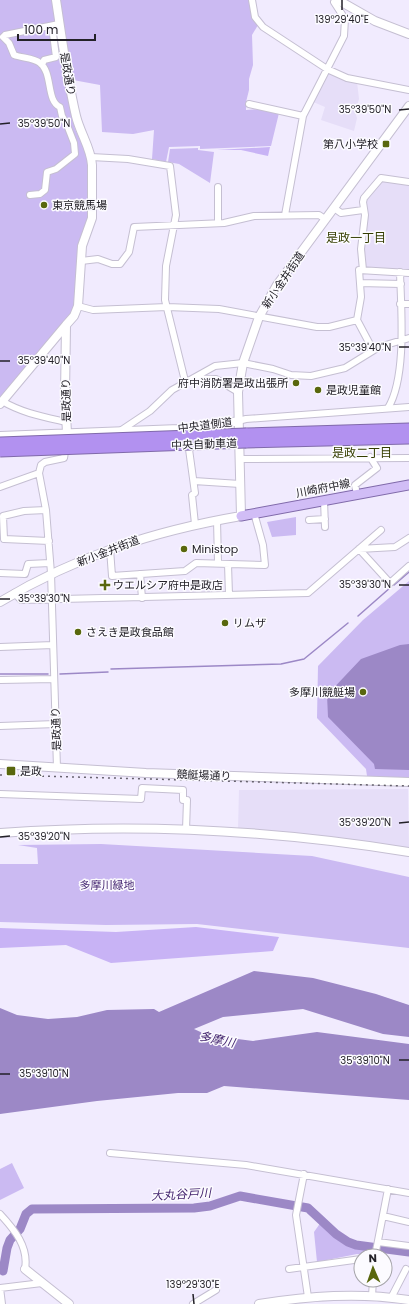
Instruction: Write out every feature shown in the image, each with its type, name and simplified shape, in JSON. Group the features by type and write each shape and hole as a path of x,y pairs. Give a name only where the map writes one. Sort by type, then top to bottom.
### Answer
{"highway":[{"path":"264,438 409,422"},
{"name":"中央自動車道","path":"264,438 409,429"},
{"name":"中央自動車道","path":"0,443 246,438 409,438"},
{"name":"中央自動車道","path":"0,451 246,438"},
{"path":"264,438 409,443"}],"main road":[{"name":"川崎府中線","path":"241,516 409,485"}],"street":[{"name":"是政通り","path":"56,0 56,25 75,114 83,139 91,157 92,218 84,235 78,306 74,316 66,325 66,456 60,460 45,462 41,465 39,473 46,510 51,573 57,768"},
{"path":"252,0 255,17 263,27 327,69 353,80 409,90"},
{"path":"285,215 303,116 345,31 345,19 334,2 337,0 375,21 409,34"},
{"path":"30,195 40,194 45,190 47,172 56,169 73,156 75,150 60,107 54,102 45,68 42,65 39,62 14,55 9,43 4,37 5,35 14,32 56,25 56,58 44,60 42,65"},
{"path":"249,104 303,116"},
{"name":"新小金井街道","path":"0,602 51,573 110,549 154,534 195,524 241,516 238,392 243,362 259,317 277,285 409,106"},
{"path":"91,157 128,160 170,166 176,206 164,283 165,300 170,328 176,342 185,381"},
{"path":"374,350 357,320 361,297 359,270 362,270 361,249 365,215 363,210 364,198 379,179 409,182"},
{"path":"218,186 218,223"},
{"path":"334,208 341,213 363,210"},
{"path":"81,261 98,259 112,264 120,264 129,252 134,227 218,223 254,216 319,215 326,219"},
{"path":"362,270 409,273"},
{"path":"388,408 398,382 401,340 400,272"},
{"path":"360,283 401,284"},
{"path":"400,304 409,304"},
{"path":"78,306 94,310 114,311 167,307 219,309 317,327 329,327 357,320"},
{"path":"66,325 1,403 35,415 66,422"},
{"path":"120,431 150,411 167,394 185,381 222,364 243,362 291,375 311,376 346,368 374,350 409,338"},
{"path":"192,378 216,379 238,392"},
{"name":"中央道側道","path":"0,436 186,429 246,419 409,407"},
{"path":"186,429 194,481 195,493 192,495 195,524"},
{"path":"357,494 355,485 377,468 370,457"},
{"path":"239,459 370,457 409,458"},
{"path":"0,487 39,473"},
{"path":"194,481 240,484"},
{"path":"324,500 325,527"},
{"path":"46,510 24,511 3,516 4,539 49,542"},
{"path":"110,549 112,576 185,571 196,563 265,565 263,545 254,513"},
{"path":"309,520 325,519"},
{"path":"217,520 218,563"},
{"path":"14,593 21,600 308,594 381,530"},
{"path":"359,548 395,547 409,538"},
{"path":"359,548 390,583 409,566"},
{"path":"0,573 25,574 28,564 50,563"},
{"path":"228,564 229,595"},
{"path":"140,574 142,598"},
{"path":"0,647 53,645"},
{"path":"0,680 54,679"},
{"path":"0,726 56,724"},
{"name":"競艇場通り","path":"0,764 296,779 409,782"},
{"path":"0,794 141,799 142,788 183,790 183,800 187,800 186,830"},
{"path":"0,833 110,829 186,830 328,840 409,852"},
{"path":"110,1153 211,1161 304,1174 409,1193"},
{"path":"304,1174 296,1215 308,1297"},
{"path":"376,1248 388,1189"},
{"path":"0,1214 17,1233 26,1258 26,1269 68,1304"},
{"path":"383,1216 409,1222"},
{"path":"377,1245 409,1246"},
{"path":"290,1269 353,1260"},
{"path":"391,1298 406,1269"},
{"path":"2,1304 0,1288 42,1283"},
{"path":"372,1288 372,1296"},
{"path":"193,1304 216,1290"},
{"path":"259,1304 308,1297 372,1296 409,1300"}],"shaded area":[{"path":"326,69 357,82 359,99 355,112 357,118 354,131 321,120 325,107 311,101"},
{"path":"270,147 268,156 241,150 217,150"},
{"path":"382,180 409,184 409,271 367,269 364,265 364,205 366,199"},
{"path":"408,789 409,849 350,839 238,829 239,790"},
{"path":"196,927 279,937 273,951 111,963 66,945 0,948 0,928 116,932"}],"green space":[{"name":"東京競馬場","path":"0,0 53,0 75,129 89,159 89,213 76,301 71,314 0,402"},
{"path":"60,0 249,0 253,18 258,25 252,35 253,65 249,79 246,110 261,109 279,113 271,146 200,149 200,146 169,147 166,162 152,159 154,130 133,134 102,132 100,85 73,80 63,31"},
{"path":"198,148 198,150 214,152 210,183 179,164 168,162 170,149"},
{"path":"296,517 296,535 272,537 267,522"},
{"name":"多摩川競艇場","path":"409,581 409,778 367,776 366,769 317,718 318,666 363,620"},
{"name":"多摩川緑地","path":"101,844 312,856 409,877 409,948 197,924 106,925 0,922 0,864 38,864 37,848 18,845"},
{"path":"12,1163 24,1188 0,1200 0,1169"},
{"path":"321,1222 332,1233 344,1241 368,1248 353,1248 353,1255 317,1262 314,1232"}],"water":[{"path":"409,644 409,770 375,769 374,764 328,717 327,695 361,659 400,645"},
{"name":"多摩川","path":"254,971 313,978 376,994 409,1005 409,1037 383,1034 303,1009 223,1017 194,1029 207,1035 253,1041 317,1032 409,1044 409,1100 224,1086 207,1093 178,1093 97,1101 0,1114 0,1008 17,1015 48,1019 77,1017 107,1010 154,1009 159,1012"}],"waterway":[{"path":"394,585 409,572"},
{"path":"358,616 391,587"},
{"path":"111,669 281,664 304,659 348,623"},
{"path":"60,674 108,672"},
{"path":"0,674 48,674"},
{"name":"大丸谷戸川","path":"3,1271 10,1240 20,1229 26,1214 32,1209 194,1208 210,1206 240,1196 308,1208 336,1234 348,1242 356,1245 409,1252"}],"railway":[{"path":"0,775 409,786"}],"place":[{"name":"第八小学校","path":"386,144"},
{"name":"東京競馬場","path":"44,205"},
{"name":"府中消防署是政出張所","path":"296,383"},
{"name":"是政児童館","path":"318,390"},
{"name":"Ministop","path":"184,549"},
{"name":"ウエルシア府中是政店","path":"105,585"},
{"name":"リムザ","path":"225,623"},
{"name":"さえき是政食品館","path":"78,632"},
{"name":"多摩川競艇場","path":"363,692"},
{"name":"是政","path":"11,771"}],"district":[{"name":"是政一丁目","path":"356,237"},
{"name":"是政二丁目","path":"362,452"}]}
